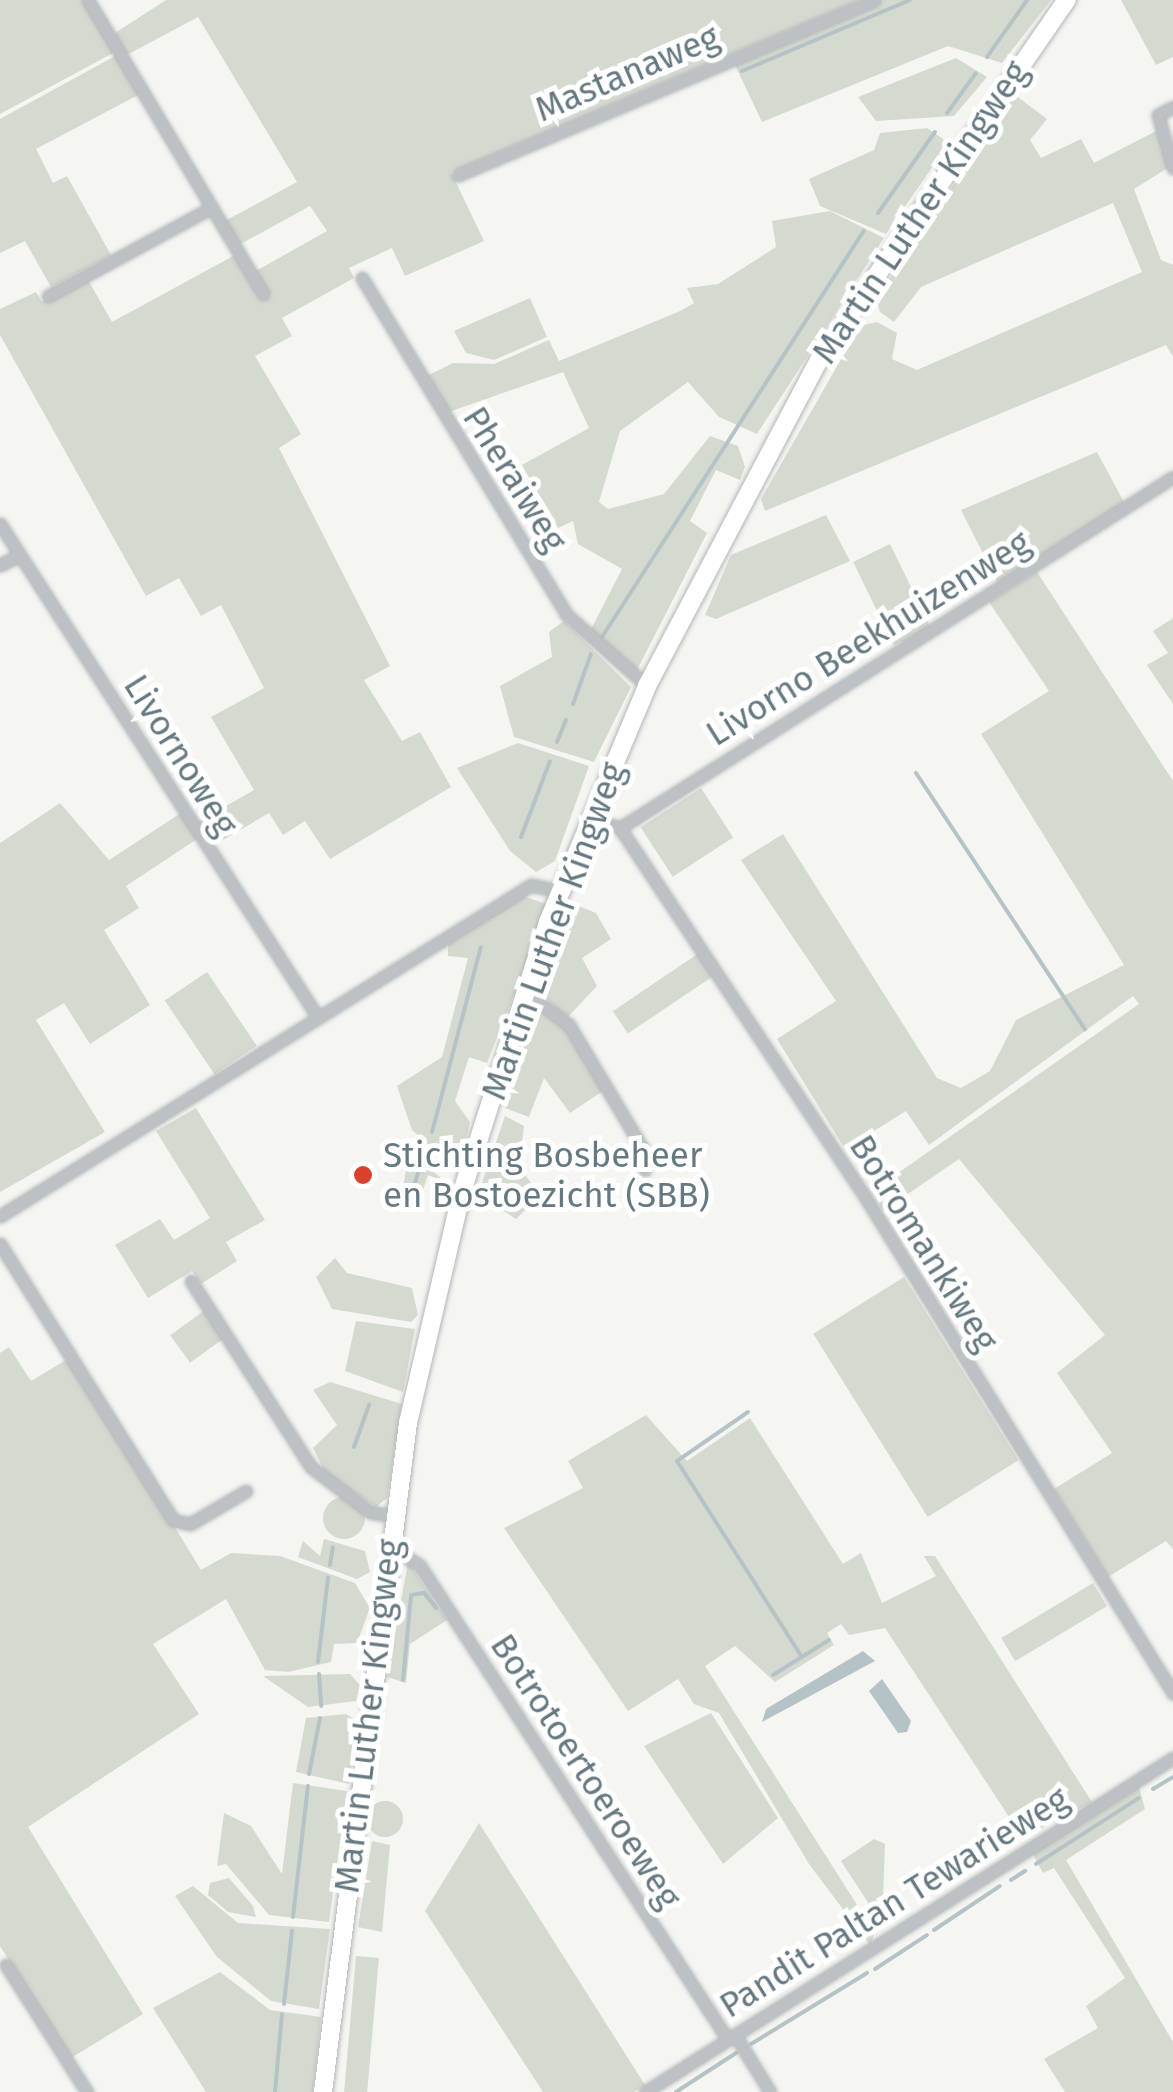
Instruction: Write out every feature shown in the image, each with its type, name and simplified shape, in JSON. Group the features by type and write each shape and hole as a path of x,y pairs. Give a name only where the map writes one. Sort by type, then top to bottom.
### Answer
{"main road":[{"name":"Martin Luther Kingweg","path":"323,2092 387,1545 438,1280 560,891 646,686 822,356 1067,0"}],"street":[{"path":"88,0 263,294"},
{"name":"Mastanaweg","path":"458,175 874,0"},
{"path":"1173,106 1158,115 1173,168"},
{"path":"48,296 211,208"},
{"name":"Pheraiweg","path":"362,278 566,614 646,686"},
{"name":"Livorno Beekhuizenweg","path":"620,828 1173,477"},
{"name":"Livornoweg","path":"0,524 317,1016"},
{"path":"0,566 20,555"},
{"path":"589,820 620,828"},
{"name":"Botromankiweg","path":"620,828 862,1192 1173,1694"},
{"path":"0,1216 531,884 560,891"},
{"path":"533,998 568,1025 646,1154 644,1170"},
{"path":"0,1244 173,1520 190,1524 246,1490"},
{"path":"191,1281 310,1467 370,1512 393,1516"},
{"name":"Botrotoertoeroeweg","path":"387,1545 420,1566 770,2092"},
{"name":"Pandit Paltan Tewarieweg","path":"645,2092 1173,1758"},
{"path":"6,1964 87,2092"}],"shaded area":[{"path":"0,0 84,0 115,52 0,114"},
{"path":"166,0 859,0 451,172 484,241 405,276 392,248 349,268 354,278 282,318 292,336 255,356 301,434 279,448 390,666 364,680 402,741 420,732 451,787 330,859 305,821 283,835 269,813 213,846 198,822 254,790 211,717 264,688 221,605 201,616 179,578 146,596 0,335 0,309 36,292 42,302 87,278 112,322 235,255 254,272 327,231 310,206 237,246 223,222 297,182 198,17 125,56 112,35"},
{"path":"880,0 1051,0 1002,63 948,46 762,122 733,61"},
{"path":"1121,0 1173,0 1173,57 1156,65"},
{"path":"117,55 140,94 36,149 53,183 67,176 111,255 51,287 25,241 0,253 0,119"},
{"path":"956,58 987,77 954,116 876,121 858,97"},
{"path":"1015,95 1047,119 1030,140 1041,158 1081,139 1094,163 1160,129 1171,166 1134,189 1161,260 1173,265 1173,357 1166,345 765,511 761,499 860,326 877,322 897,333 892,359 917,370 1142,272 1113,203 921,287 894,322 880,312 876,298"},
{"path":"927,128 949,143 886,234 820,206 809,179 874,150 880,133"},
{"path":"830,211 884,238 757,434 719,417 688,382 620,431 599,502 608,509 664,494 710,436 738,446 745,467 740,480 716,470 690,521 707,533 635,674 588,635 622,569 578,544 573,521 558,528 522,465 589,428 563,372 446,413 423,378 453,363 494,364 549,340 559,361 694,303 687,288 718,284 776,247 772,221"},
{"path":"530,298 547,337 494,360 466,353 454,331"},
{"path":"1097,452 1125,504 998,583 961,510"},
{"path":"826,515 850,561 716,619 705,615 731,555"},
{"path":"890,544 931,628 894,646 853,562"},
{"path":"1037,572 1173,781 1173,1549 1166,1541 1108,1577 1054,1489 1112,1453 1057,1373 1105,1335 959,1159 883,1211 871,1192 1139,1004 1133,996 929,1145 906,1111 845,1149 777,1039 836,1001 741,860 783,834 937,1078 961,1088 990,1071 1016,1020 1124,965 981,734 1049,691 989,602"},
{"path":"1173,618 1173,704 1147,665 1168,653 1153,631"},
{"path":"564,621 631,687 594,762 514,737 500,686 552,657 549,632"},
{"path":"518,743 589,766 555,861 536,872 510,851 457,768"},
{"path":"701,788 733,837 673,877 641,827"},
{"path":"60,803 109,860 181,813 197,839 126,886 139,908 104,930 150,1005 90,1044 64,1003 36,1020 105,1132 0,1192 0,843"},
{"path":"523,896 549,905 487,1063 469,1057 455,1101 470,1122 465,1147 449,1163 412,1130 397,1086 442,1057 468,958 448,956 448,944"},
{"path":"574,904 596,913 611,939 582,958 597,986 567,1018 541,993"},
{"path":"699,953 714,975 628,1034 613,1011"},
{"path":"207,972 257,1046 214,1074 165,1001"},
{"path":"537,1005 560,1018 603,1091 570,1113 544,1078 529,1117 505,1108"},
{"path":"196,1108 265,1220 226,1242 237,1261 201,1284 192,1271 148,1298 115,1245 160,1219 174,1240 210,1218 156,1131"},
{"path":"505,1116 524,1126 519,1166 540,1196 516,1219 478,1194"},
{"path":"410,1150 444,1181 428,1175 416,1211 400,1202"},
{"path":"335,1258 347,1273 412,1288 418,1315 411,1322 332,1309 316,1277"},
{"path":"904,1277 1018,1460 928,1517 813,1334"},
{"path":"205,1310 225,1338 190,1363 170,1335"},
{"path":"356,1321 415,1329 403,1392 345,1371"},
{"path":"9,1347 31,1381 71,1357 201,1570 231,1553 280,1556 355,1583 370,1608 357,1643 334,1644 331,1662 288,1672 265,1670 226,1599 153,1644 199,1714 28,1827 143,2014 71,2058 0,1946 0,1353"},
{"path":"330,1382 402,1404 387,1498 376,1507 326,1474 313,1448 337,1425 313,1390"},
{"path":"646,1415 687,1461 750,1418 843,1564 861,1553 882,1603 936,1576 924,1556 935,1556 1092,1802 1023,1838 885,1628 849,1635 841,1624 827,1633 834,1645 775,1682 735,1646 705,1666 875,1933 870,1945 809,1864 719,1713 694,1704 678,1679 628,1711 504,1528 583,1488 568,1461"},
{"path":"344,1497 359,1503 365,1518 359,1533 344,1539 329,1533 323,1518 329,1503"},
{"path":"324,1539 365,1551 370,1572 357,1579 298,1557 303,1541 320,1556"},
{"path":"408,1562 447,1620 410,1644 406,1683 387,1677"},
{"path":"1093,1583 1107,1606 1015,1661 1001,1638"},
{"path":"863,1651 875,1661 762,1722 766,1709"},
{"path":"350,1674 360,1685 356,1701 308,1707 263,1676"},
{"path":"882,1679 911,1721 907,1732 898,1733 869,1691"},
{"path":"711,1713 778,1818 723,1864 644,1746"},
{"path":"346,1714 358,1721 349,1784 296,1772 306,1718"},
{"path":"293,1783 347,1791 329,1922 269,1915 226,1864 217,1866 224,1813 251,1826 282,1874"},
{"path":"1139,1787 1145,1809 1066,1860 1173,2042 1173,2092 1065,2092 1044,2059 1098,2028 1086,2006 1125,1978 1054,1868 1043,1873 1032,1853"},
{"path":"385,1801 398,1806 403,1819 398,1832 385,1837 372,1832 367,1819 372,1806"},
{"path":"479,1823 645,2085 634,2092 543,2092 425,1911"},
{"path":"874,1839 885,1844 882,1924 841,1861"},
{"path":"372,1841 390,1845 382,1932 358,1927"},
{"path":"229,1878 253,1906 256,1917 228,1912 208,1895 210,1883"},
{"path":"193,1886 238,1923 330,1929 319,2009 271,2001 217,1957 175,1896"},
{"path":"356,1956 379,1958 367,2092 344,2092"},
{"path":"220,1972 270,2010 321,2017 313,2092 206,2092 153,2008"}],"waterway":[{"path":"742,71 910,0"},
{"path":"987,57 1027,0"},
{"path":"947,113 976,73"},
{"path":"878,213 935,132"},
{"path":"602,637 864,231"},
{"path":"573,704 591,654"},
{"path":"557,742 566,720"},
{"path":"521,837 550,761"},
{"path":"916,773 1085,1029"},
{"path":"432,1132 481,947"},
{"path":"409,1204 419,1168"},
{"path":"354,1447 369,1405"},
{"path":"748,1412 677,1461 802,1657"},
{"path":"330,1565 333,1547"},
{"path":"318,1662 328,1578"},
{"path":"403,1680 411,1595 424,1593 436,1608"},
{"path":"773,1675 829,1640"},
{"path":"319,1674 321,1706"},
{"path":"309,1774 320,1718"},
{"path":"1153,1789 1173,1777"},
{"path":"293,1917 308,1786"},
{"path":"1036,1864 1139,1798"},
{"path":"1011,1880 1025,1871"},
{"path":"934,1930 1000,1886"},
{"path":"284,2004 292,1930"},
{"path":"875,1969 927,1935"},
{"path":"751,2044 867,1973"},
{"path":"275,2092 282,2014"},
{"path":"676,2092 736,2053"}],"place":[{"name":"Stichting Bosbeheer en Bostoezicht (SBB)","path":"363,1175"}]}
